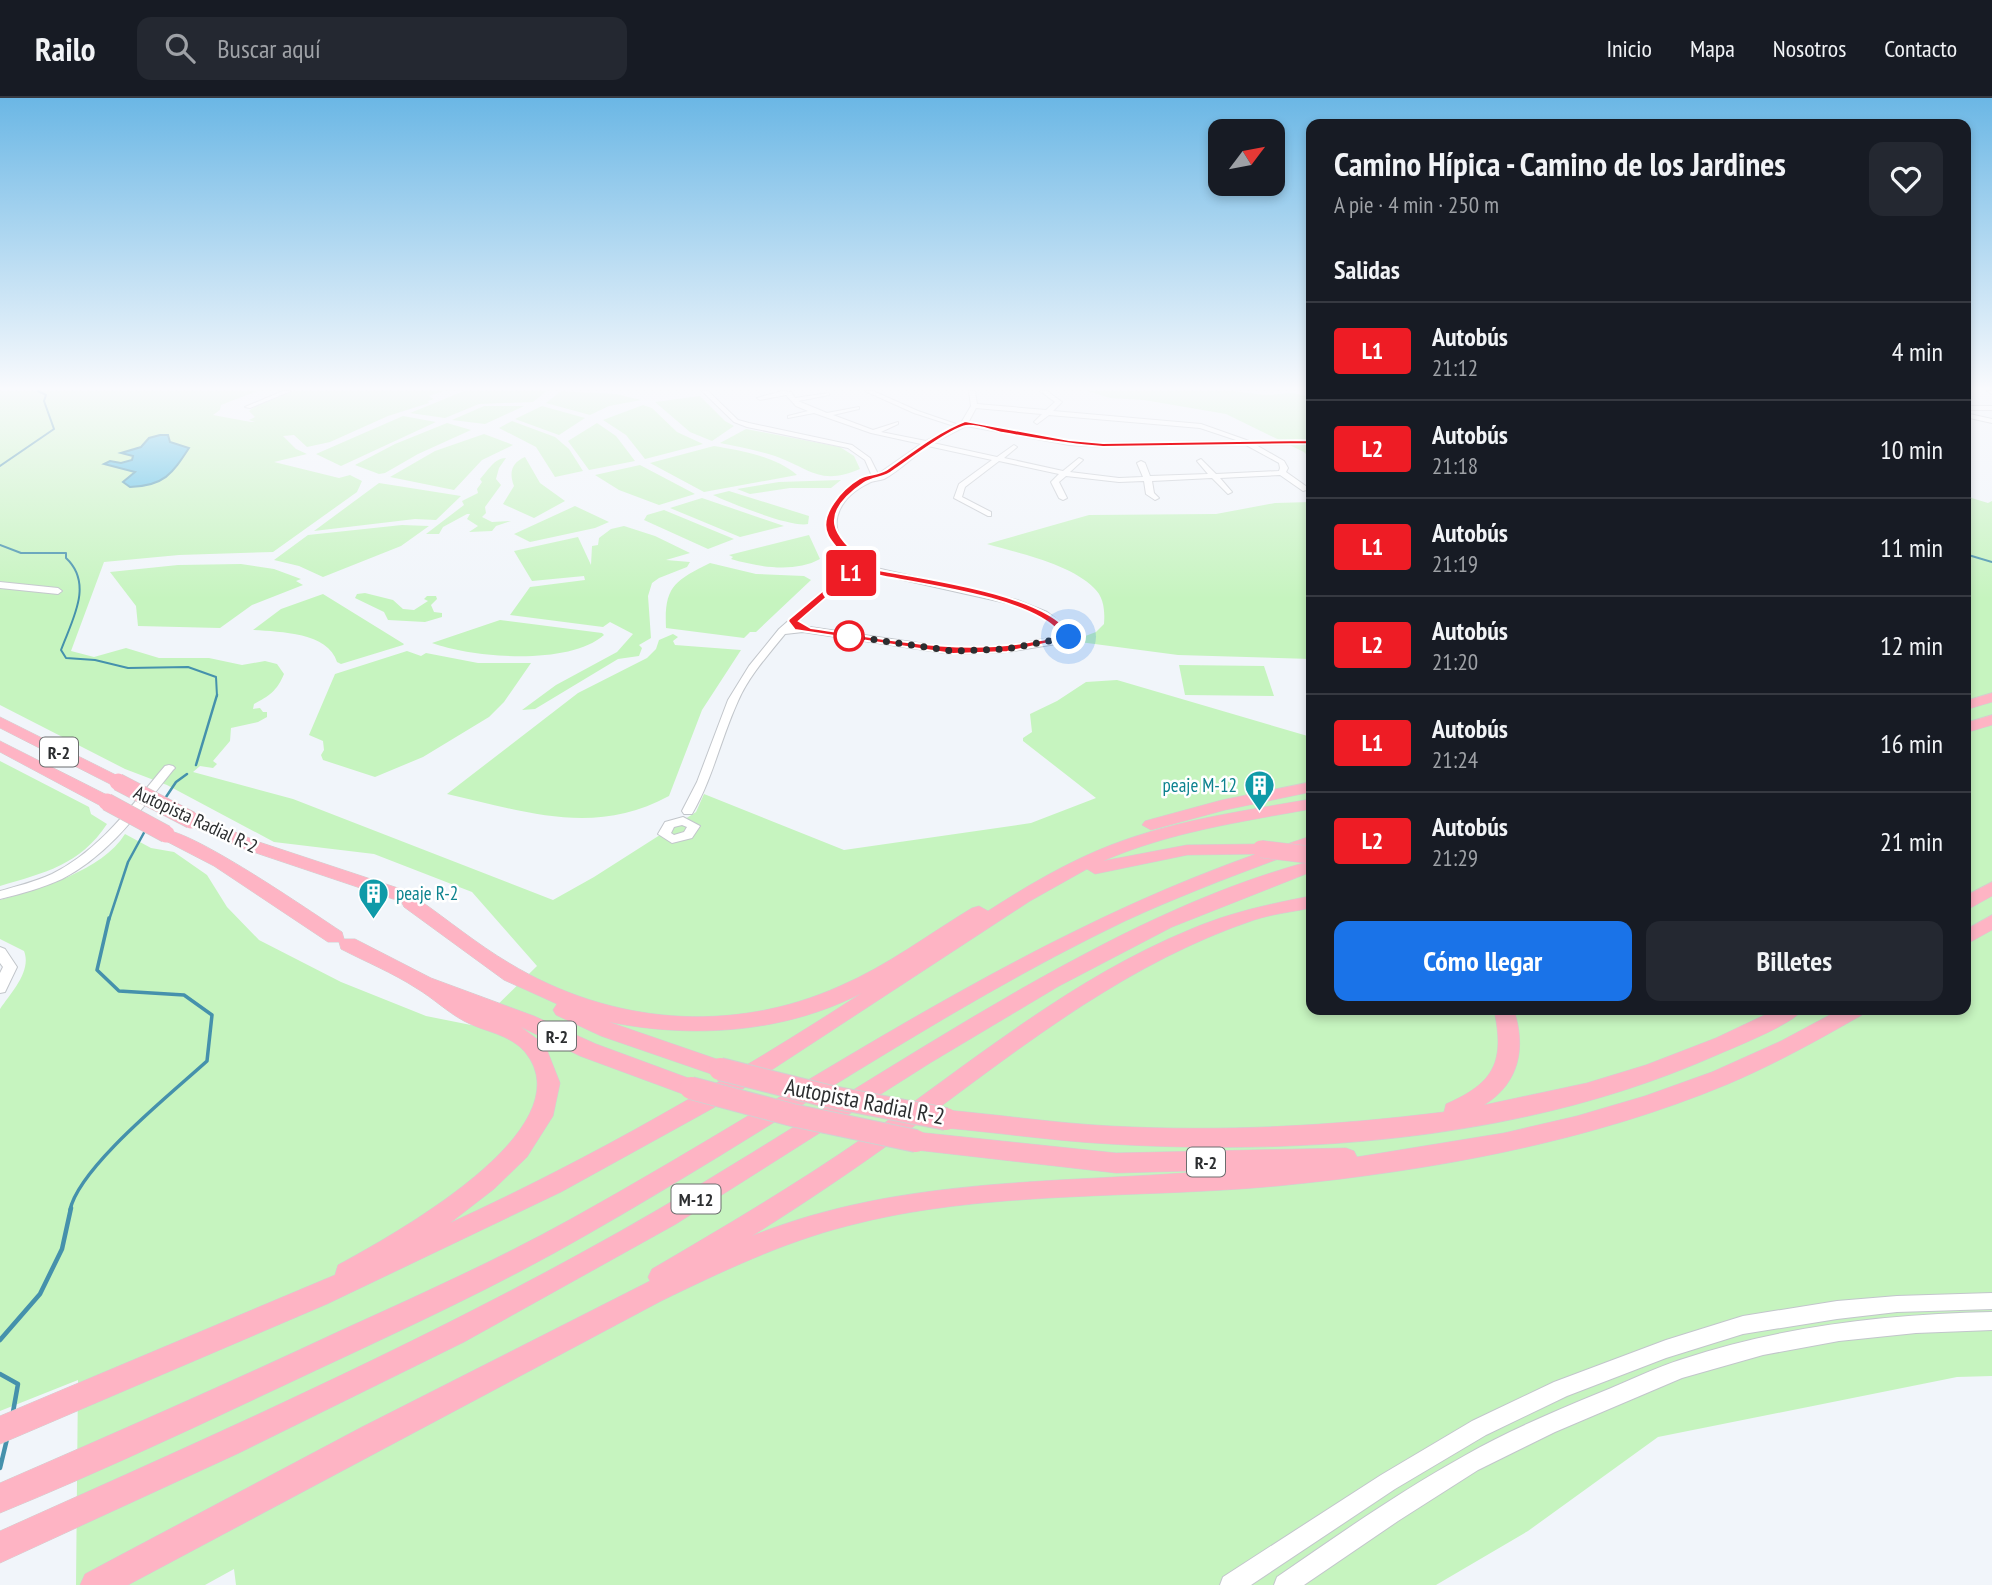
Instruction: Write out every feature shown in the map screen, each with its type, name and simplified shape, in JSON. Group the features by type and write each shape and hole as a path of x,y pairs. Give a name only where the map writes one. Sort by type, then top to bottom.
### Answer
{"highway":[{"path":"1971,704 1992,697"},
{"path":"1971,726 1992,719"},
{"name":"Autopista Radial R-2","path":"0,722 191,821 253,846 405,899 540,999 608,1031 720,1069 827,1096 946,1119 1108,1135 1213,1137 1307,1135 1365,1130"},
{"name":"Autopista Radial R-2","path":"0,746 220,862 341,941 424,983 527,1021 588,1051 691,1087 792,1115 916,1141 1116,1163 1324,1160 1497,1143"},
{"path":"503,969 608,1015 665,1024 743,1022 801,1009 847,992 893,968 1022,885 1100,845 1135,830 1186,814 1306,788"},
{"path":"0,1430 413,1255 629,1145 760,1067 1031,891 1116,849 1188,827 1306,805"},
{"name":"M-12","path":"0,1498 258,1384 422,1307 576,1228 696,1161 886,1043 1041,955 1193,884 1306,843"},
{"path":"977,927 1049,886 1101,866 1187,850 1261,849 1306,854"},
{"path":"944,1093 1032,1023 1149,942 1236,898 1306,868"},
{"name":"M-12","path":"0,1547 366,1376 603,1254 733,1177 1002,1009 1119,944 1231,895 1306,868"},
{"path":"1971,893 1992,881"},
{"path":"1971,901 1992,888"},
{"path":"96,1585 413,1415 711,1247 849,1160 1069,1005 1154,954 1248,914 1306,903"},
{"path":"1971,935 1992,921"},
{"path":"216,1340 348,1273 432,1223 499,1171 534,1131 545,1103 548,1085 546,1070 536,1049 509,1029 469,1015 424,983"},
{"path":"1365,1130 1451,1111 1474,1103 1488,1094 1502,1077 1509,1056 1509,1031 1505,1015"},
{"name":"R-2","path":"1365,1130 1450,1120 1562,1097 1652,1072 1781,1015"},
{"name":"R-2","path":"1497,1143 1592,1121 1681,1093 1789,1047 1845,1015"},
{"path":"413,1415 714,1262 795,1230 849,1215 953,1196 1323,1172 1417,1160 1497,1143"}],"street":[{"path":"866,460 873,478"},
{"path":"853,569 845,551 832,535 832,514 841,499 900,460"},
{"path":"988,514 958,498 958,494 962,486 997,460"},
{"path":"1010,460 1063,473 1119,480 1282,473 1306,489"},
{"path":"1063,498 1055,482 1079,460"},
{"path":"1279,460 1284,468 1282,473"},
{"path":"1201,461 1228,492"},
{"path":"1141,463 1150,494 1155,498"},
{"path":"689,817 664,829 664,834 669,838 688,835 694,828 689,817 733,699 752,668 782,631 853,569"},
{"path":"782,631 803,629 953,651 1007,649 1061,634 1044,614 1014,602 853,569"},
{"path":"0,585 58,591"},
{"path":"793,621 803,629"},
{"path":"0,895 56,877 99,850 169,768"},
{"path":"0,952 10,967 0,988"},
{"path":"1231,1585 1388,1482 1479,1428 1561,1389 1666,1349 1743,1325 1837,1310 1897,1304 1992,1301"},
{"path":"1285,1585 1405,1503 1499,1449 1578,1411 1688,1366 1762,1348 1853,1331 1911,1323 1992,1321"}],"green space":[{"path":"0,460 281,460 274,462 339,478 350,475 362,481 357,492 273,552 179,555 104,562 71,651 94,657 126,648 159,658 209,658 242,665 265,661 277,664 284,674 272,692 254,704 253,709 260,708 267,712 267,717 258,722 231,728 230,741 213,761 217,764 213,768 200,766 193,772 293,799 553,900 696,812 704,794 844,850 1031,823 1096,798 1023,741 1023,738 1032,732 1030,714 1057,701 1086,682 1117,680 1306,736 1306,1015 1971,1015 1971,498 1988,503 1992,501 1992,1376 1957,1377 1658,1437 1528,1531 1436,1585 236,1585 234,1569 205,1585 76,1585 78,1380 0,1411 0,1009 19,982 26,959 24,951 0,939 0,900 51,884 86,868 115,847 125,834 151,848 174,852 207,875 227,907 259,940 341,982 426,1016 476,1026 537,966 472,892 374,854 274,842 167,785 125,769 0,705"},
{"path":"329,460 353,460 341,466"},
{"path":"364,460 407,460 379,474 355,465"},
{"path":"419,460 482,460 454,490 390,477"},
{"path":"504,460 496,479 501,485 485,507 486,513 482,517 492,522 511,521 496,526 492,531 469,532 478,526 467,519 470,514 467,514 443,527 439,534 426,534 464,505 462,501 478,493 477,489 482,482 480,479 495,463"},
{"path":"527,460 540,483 565,501 534,518 503,504 514,486 512,469 517,462"},
{"path":"544,460 576,460 583,471 555,477"},
{"path":"582,460 635,461 589,470"},
{"path":"660,460 772,460 797,475 704,492 650,463"},
{"path":"856,460 860,469 846,474 825,476 787,461"},
{"path":"640,465 695,494 659,505 619,490 595,475"},
{"path":"841,480 831,488 790,488 750,494 737,489 779,482"},
{"path":"379,483 461,496 436,520 415,519 314,531"},
{"path":"729,491 809,516 808,524 775,519 713,495"},
{"path":"702,498 784,526 740,537 670,508"},
{"path":"1306,502 1306,659 1178,655 1072,641 1096,632 1104,624 1103,604 1097,592 1072,572 987,544 1089,515 1216,514 1275,503"},
{"path":"575,506 609,522 595,528 530,542 514,534"},
{"path":"664,510 734,539 708,549 644,520 647,515"},
{"path":"402,525 429,526 401,546 323,577 299,566 274,560 308,535"},
{"path":"624,526 655,536 690,553 666,560 690,562 687,567 652,583 648,596 651,638 639,645 642,648 639,656 618,659 535,709 522,710 556,685 617,652 633,634 610,622 603,627 510,615 530,587 585,580 584,576 532,581 514,551 578,537 591,565 592,546 598,545 599,538 611,529"},
{"path":"809,535 820,559 799,566 764,566 731,559 733,557 729,555"},
{"path":"710,563 756,574 804,576 811,580 756,632 750,632 744,638 666,628 667,603 674,587 688,575"},
{"path":"241,564 274,569 301,579 296,581 303,585 252,605 220,628 138,626 136,606 110,572 178,565"},
{"path":"365,593 393,600 403,609 414,610 428,601 424,599 427,596 436,596 437,599 431,605 434,612 442,613 442,617 425,622 388,620 384,612 355,598 357,594"},
{"path":"323,594 404,644 341,664 332,652 313,639 289,633 253,630 281,609"},
{"path":"500,620 604,635 588,645 545,655 495,655 432,643"},
{"path":"673,634 678,637 673,641 675,645 741,650 702,710 669,796 641,808 586,818 531,813 447,794 578,693 647,658 656,649 659,640"},
{"path":"407,651 421,656 426,653 478,663 531,663 504,702 489,717 423,757 375,777 323,760 323,741 309,735 335,674"},
{"path":"1179,665 1264,666 1274,696 1185,695"},
{"path":"0,761 89,807 91,814 107,824 85,849 60,866 0,886"}],"water":[{"path":"131,460 180,460 172,472 159,481 130,487 123,482 135,472 104,464 110,461 121,463"}],"waterway":[{"path":"0,466 8,460"},
{"path":"0,545 21,553 66,553 66,558 79,579 80,591 75,615 61,650 66,658 95,660 128,668 188,667 216,677 217,695"},
{"path":"1971,556 1992,562"},
{"path":"196,765 217,695"},
{"path":"164,800 176,782 187,774"},
{"path":"109,920 128,862 146,829"},
{"path":"70,1210 90,1173 108,1152 207,1061 212,1015 184,995 119,991 97,970 109,918"},
{"path":"0,1340 40,1294 62,1249 71,1208"},
{"path":"0,1374 18,1384 13,1412"},
{"path":"0,1468 7,1439"}],"bus line":[{"name":"L1","path":"850,554 865,565 862,570 1014,602 1044,614 1064,631 1059,638 1051,641 1007,649 953,651 809,631 794,624 793,621 846,575 855,572 843,569 850,558 832,535 830,528 835,507 863,480 885,474 904,460"}],"place":[{"name":"peaje M-12","path":"1260,812"},
{"name":"peaje R-2","path":"373,920"}],"route":[{"path":"849,636 953,651 1007,649 1069,637"}]}
